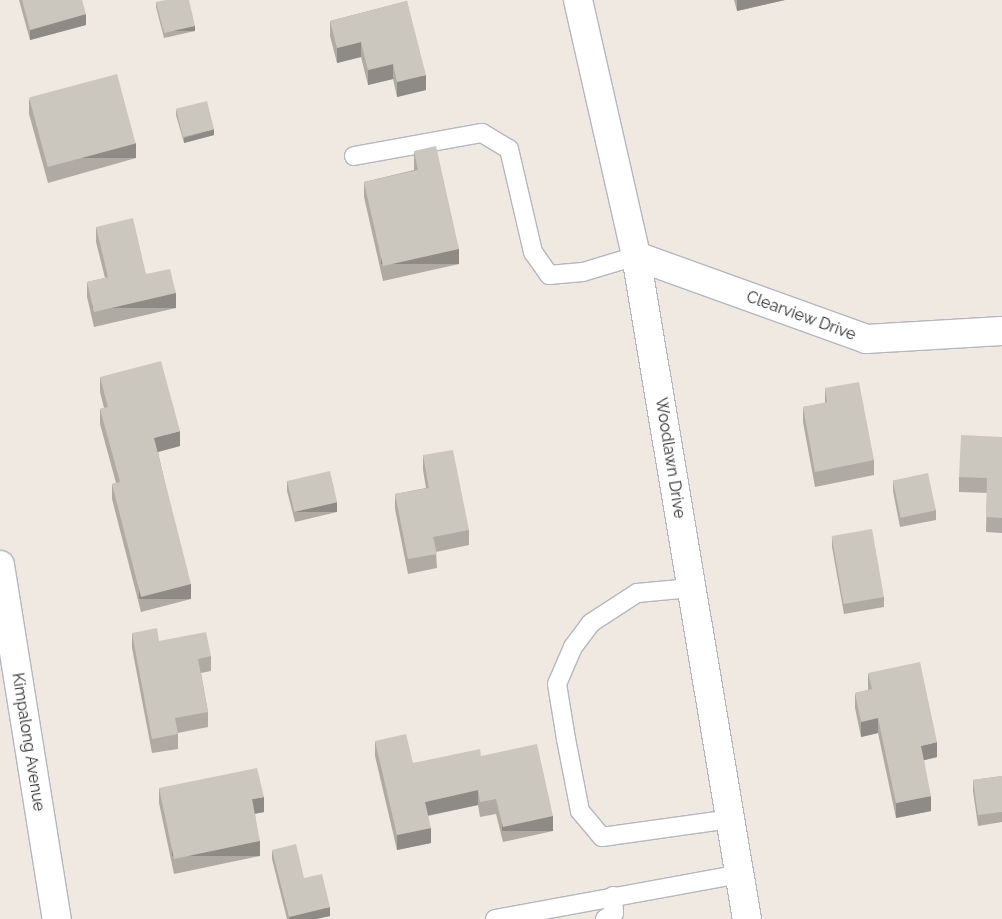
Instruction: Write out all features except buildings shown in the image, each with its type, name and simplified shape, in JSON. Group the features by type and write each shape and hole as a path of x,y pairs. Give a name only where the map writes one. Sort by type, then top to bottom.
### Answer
{"main road":[{"name":"Woodlawn Drive","path":"578,0 636,256 747,919"},
{"name":"Clearview Drive","path":"636,256 866,340 1002,331"},
{"name":"Kimpalong Avenue","path":"0,564 56,919"}],"lane":[{"path":"354,156 482,134 509,149 533,252 549,275 583,272 636,256"},
{"path":"691,588 637,594 591,623 573,647 557,684 566,739 580,811 602,837 730,819"},
{"path":"496,919 739,874"},
{"path":"605,919 614,914 613,896"}]}
